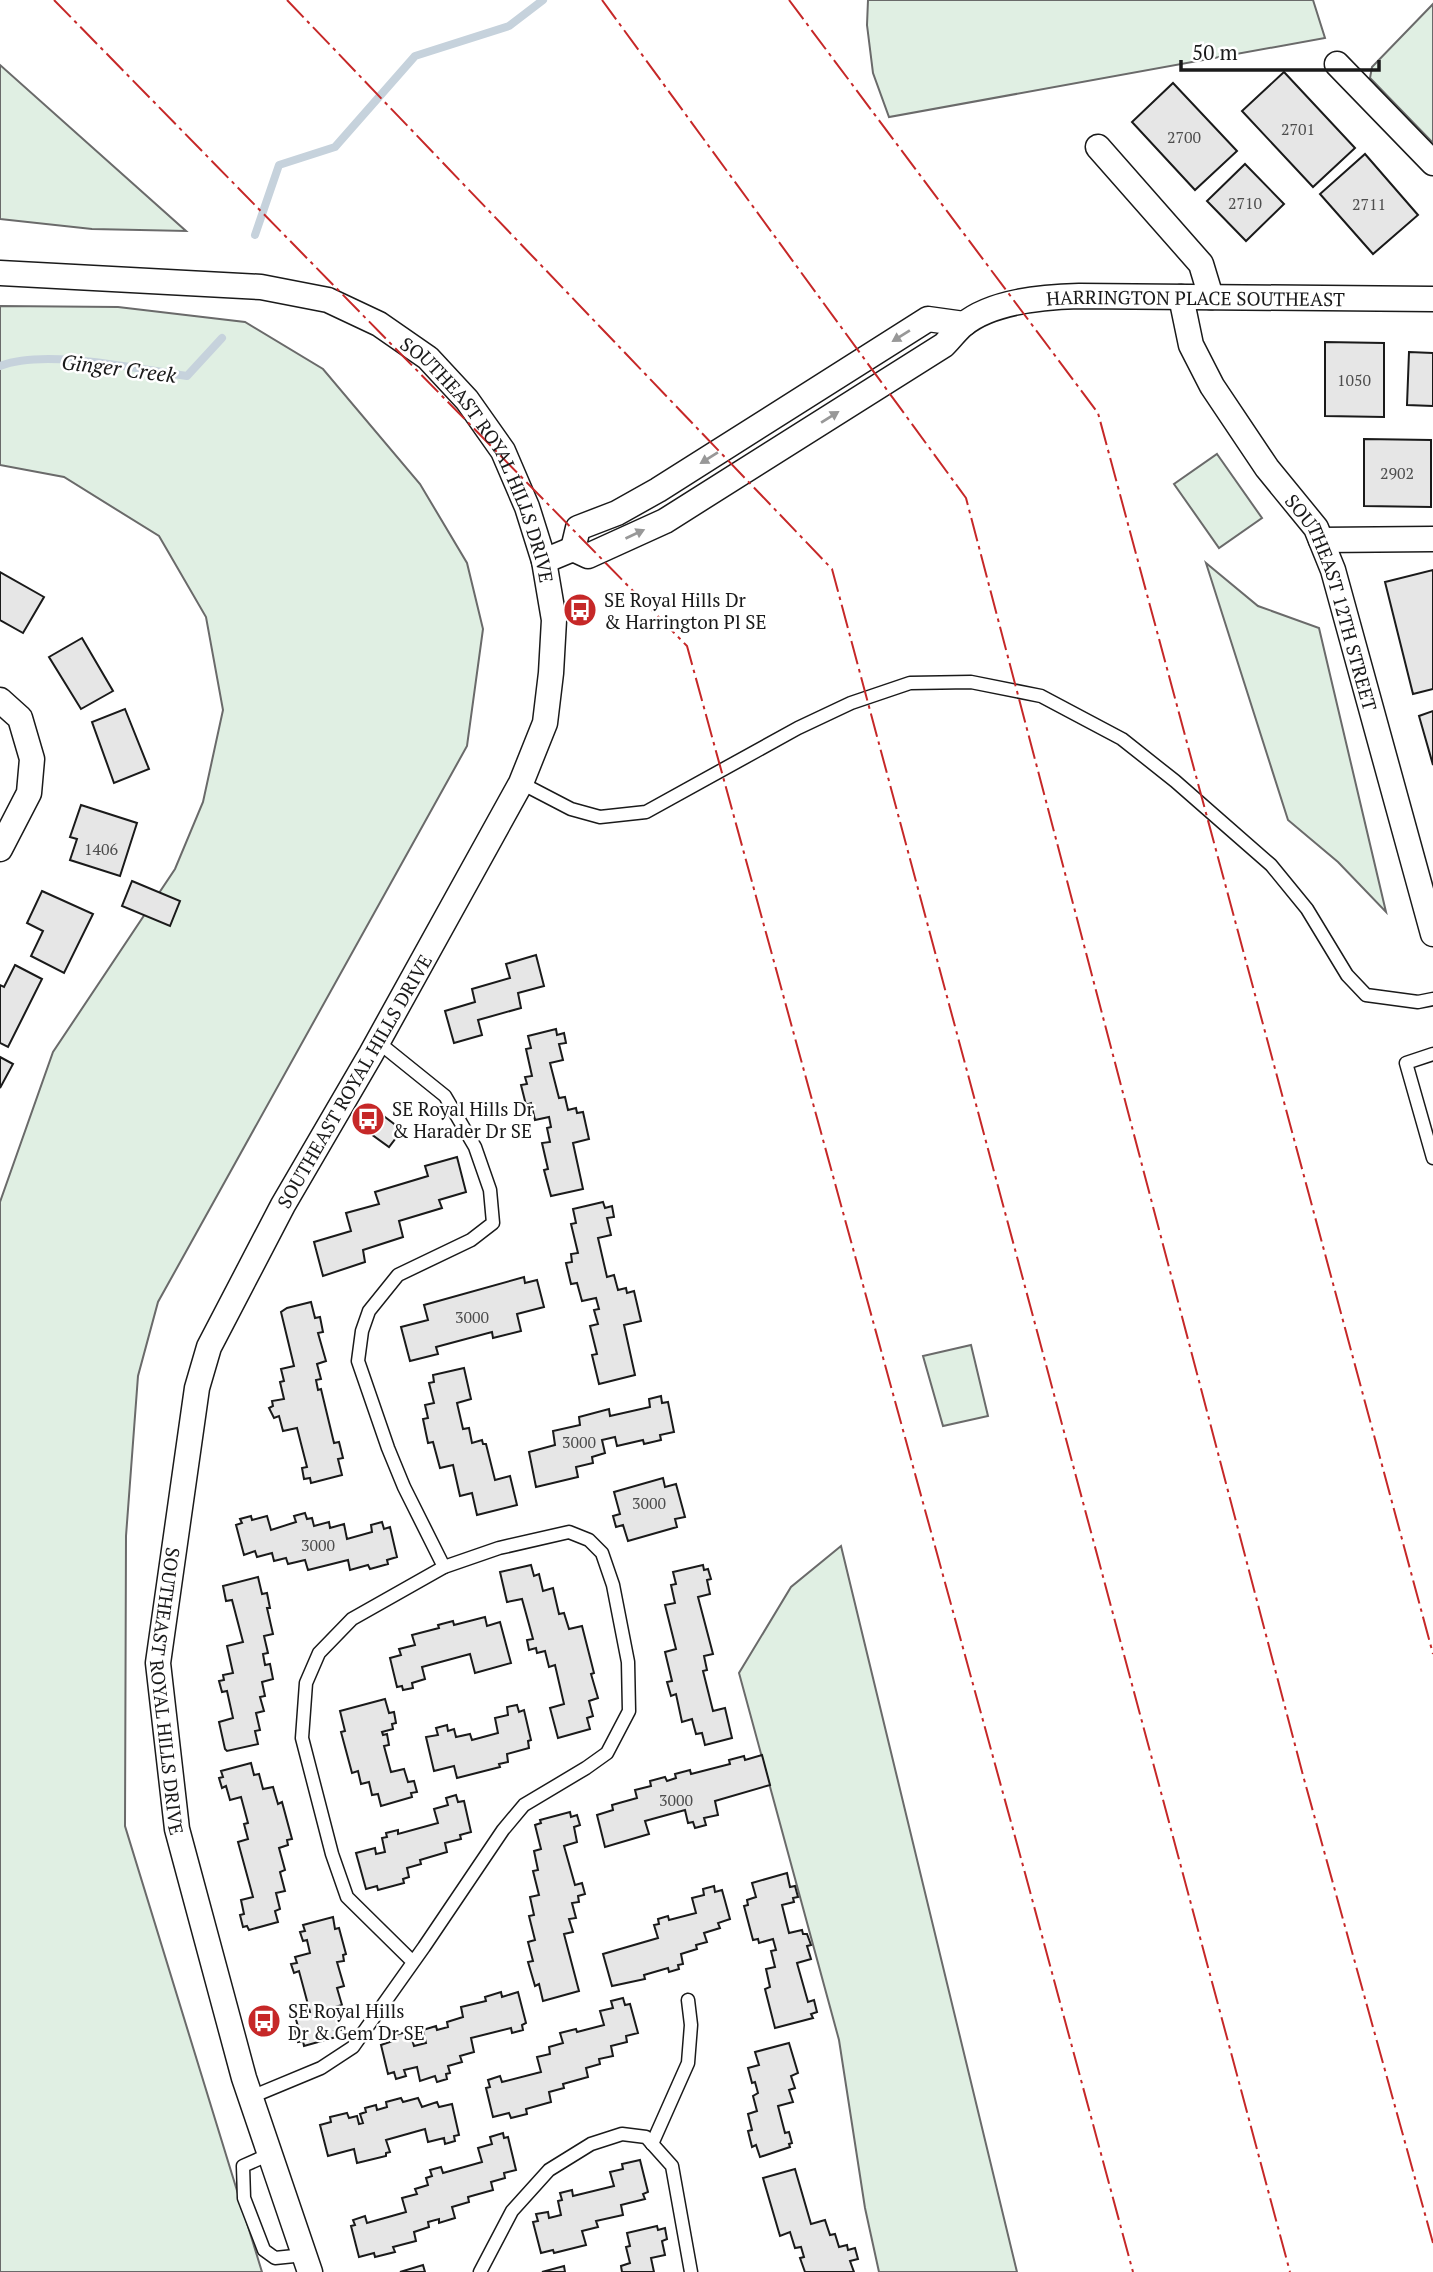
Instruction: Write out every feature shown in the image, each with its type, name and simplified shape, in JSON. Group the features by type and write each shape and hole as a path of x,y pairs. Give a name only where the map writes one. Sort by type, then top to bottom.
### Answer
{"street":[{"path":"1337,64 1433,163"},
{"path":"1098,148 1200,264 1211,297"},
{"name":"SOUTHEAST ROYAL HILLS DRIVE","path":"0,273 261,287 328,300 379,324 428,359 467,400 503,451 527,507 544,561 554,620 545,723 521,783 378,1042 283,1205 209,1347 197,1388 158,1662 177,1829 251,2097 307,2263"},
{"name":"HARRINGTON PLACE SOUTHEAST","path":"544,561 573,549 578,528 617,513 659,490 928,319 964,324 995,308 1034,298 1181,296 1433,299"},
{"name":"SOUTHEAST 12TH STREET","path":"1181,296 1191,345 1212,386 1267,468 1316,528 1333,570 1433,934"},
{"path":"1321,540 1433,538"},
{"path":"0,700 20,718 32,759 29,793 0,849"}],"lane":[{"path":"521,783 571,809 600,817 646,812 851,703 910,683 971,682 1041,696 1122,739 1175,781 1271,865 1307,909 1347,975 1366,995 1418,1002 1433,999"},
{"path":"378,1042 444,1096 475,1147 489,1189 493,1223 471,1240 398,1275 369,1311 359,1351 358,1361 388,1448 404,1488 444,1567"},
{"path":"1433,1054 1406,1063 1433,1158"},
{"path":"251,2097 321,2068 353,2047 413,1962 503,1830 524,1805 586,1769 607,1753 629,1711 628,1662 613,1585 602,1553 589,1540 569,1532 499,1548 444,1567 352,1619 319,1653 306,1683 302,1738 332,1854 347,1897 413,1962"},
{"path":"652,2144 688,2063 691,2025 688,2000"},
{"path":"480,2272 512,2211 549,2170 592,2144 622,2134 646,2137 672,2166 691,2272"},
{"path":"270,2154 243,2166 244,2198 264,2250 275,2258 307,2263"}],"green space":[{"path":"868,0 1313,0 1325,38 889,117 873,73 867,25"},
{"path":"1433,4 1433,143 1370,78 1372,67"},
{"path":"0,65 186,231 92,229 0,219"},
{"path":"0,306 118,307 245,322 323,369 420,484 467,563 483,629 467,746 158,1302 138,1376 126,1536 125,1826 262,2272 0,2272 0,1202 53,1052 175,869 203,802 223,710 206,617 159,536 64,477 0,465"},
{"path":"1217,454 1262,518 1219,548 1174,484"},
{"path":"1206,563 1258,606 1319,628 1386,912 1338,862 1288,820"},
{"path":"971,1345 988,1416 943,1426 923,1356"},
{"path":"841,1546 1017,2272 879,2272 865,2208 839,2040 739,1673 791,1587"}],"building":[{"path":"1284,72 1355,148 1313,187 1242,111"},
{"path":"1173,83 1237,151 1195,190 1132,122"},
{"path":"1365,154 1418,215 1373,254 1320,194"},
{"path":"1245,164 1284,204 1246,241 1207,201"},
{"path":"1325,342 1384,343 1384,417 1325,416"},
{"path":"1409,352 1433,353 1433,406 1407,405"},
{"path":"1364,439 1431,440 1431,507 1364,506"},
{"path":"1433,570 1433,689 1413,694 1385,582"},
{"path":"0,572 44,597 23,633 0,620"},
{"path":"82,638 113,691 81,709 49,657"},
{"path":"125,709 149,769 114,783 92,722"},
{"path":"1433,711 1433,765 1419,716"},
{"path":"81,805 137,823 120,876 70,860 77,839 70,837"},
{"path":"132,881 180,901 170,926 122,906"},
{"path":"42,891 93,914 64,973 31,956 43,931 27,923"},
{"path":"536,955 544,986 518,993 521,1008 478,1020 482,1035 454,1043 445,1011 475,1002 472,989 510,978 506,964"},
{"path":"15,965 42,979 8,1047 0,1043 0,985 4,987"},
{"path":"556,1029 557,1035 564,1033 566,1043 559,1044 563,1060 550,1063 559,1098 565,1097 568,1110 576,1108 577,1113 583,1112 589,1139 573,1143 583,1189 551,1196 544,1170 548,1169 542,1143 550,1142 547,1128 551,1127 549,1117 535,1120 531,1103 526,1105 521,1085 527,1084 525,1077 532,1076 526,1049 531,1048 528,1036"},
{"path":"0,1057 13,1064 0,1088"},
{"path":"385,1117 402,1130 389,1147 371,1134"},
{"path":"457,1157 466,1192 439,1200 442,1208 399,1221 403,1237 363,1250 365,1262 323,1276 314,1242 351,1231 346,1213 379,1204 375,1192 428,1176 425,1166"},
{"path":"603,1202 605,1208 612,1206 614,1217 607,1218 611,1235 598,1238 607,1277 614,1275 618,1290 626,1288 627,1293 634,1291 641,1321 624,1325 635,1375 599,1384 592,1355 597,1354 590,1326 598,1324 594,1310 599,1309 596,1298 582,1301 577,1283 571,1284 566,1263 572,1262 571,1254 578,1253 571,1224 576,1223 573,1209"},
{"path":"524,1277 525,1283 537,1280 544,1307 517,1314 521,1331 493,1338 492,1332 436,1347 438,1354 410,1361 401,1327 428,1320 424,1305"},
{"path":"311,1302 315,1318 320,1317 323,1332 318,1333 326,1361 317,1364 321,1379 316,1380 318,1390 321,1389 334,1443 339,1442 343,1458 338,1459 342,1475 311,1483 310,1478 304,1479 302,1468 307,1467 297,1428 283,1431 279,1416 274,1418 269,1408 273,1406 272,1401 284,1399 280,1382 284,1381 281,1369 294,1366 281,1312"},
{"path":"464,1368 471,1399 457,1403 463,1429 469,1428 472,1443 482,1440 483,1444 486,1444 495,1480 510,1476 517,1505 477,1515 472,1493 460,1496 453,1465 440,1468 433,1442 428,1443 423,1419 428,1418 425,1405 434,1403 429,1383 434,1382 433,1375"},
{"path":"661,1396 662,1403 668,1402 674,1432 660,1435 661,1440 644,1444 643,1440 617,1446 615,1437 602,1440 605,1453 592,1457 593,1463 576,1467 578,1477 536,1487 529,1452 555,1445 553,1431 580,1425 579,1417 609,1409 610,1416 650,1407 649,1399"},
{"path":"663,1478 665,1487 676,1484 685,1517 675,1519 677,1527 628,1541 623,1525 616,1527 613,1516 620,1514 614,1492"},
{"path":"305,1513 307,1519 312,1518 314,1526 329,1522 330,1528 344,1524 347,1539 372,1532 371,1525 382,1522 384,1529 390,1527 397,1557 387,1560 388,1564 370,1569 368,1565 350,1570 348,1560 308,1570 305,1560 288,1564 286,1558 274,1561 272,1553 257,1557 255,1551 244,1555 236,1525 242,1523 240,1519 251,1516 252,1520 267,1516 271,1530 296,1522 294,1516"},
{"path":"531,1565 534,1576 539,1574 543,1591 553,1588 559,1614 564,1613 569,1629 582,1626 598,1698 589,1701 593,1716 587,1718 590,1729 558,1738 550,1708 564,1704 555,1665 549,1667 545,1651 537,1653 536,1648 529,1650 527,1640 533,1639 522,1599 507,1602 500,1572"},
{"path":"703,1565 704,1570 708,1569 711,1579 707,1580 710,1594 698,1597 713,1654 704,1656 707,1670 703,1671 713,1711 725,1708 732,1738 705,1745 702,1733 696,1734 692,1719 682,1722 676,1694 671,1696 667,1682 672,1681 665,1652 676,1649 665,1605 675,1603 671,1585 676,1584 673,1572"},
{"path":"258,1577 262,1594 267,1593 270,1608 267,1608 273,1634 264,1636 268,1653 263,1654 265,1665 270,1664 273,1679 262,1682 265,1696 260,1697 264,1711 256,1713 260,1730 255,1731 258,1744 227,1751 219,1722 233,1718 227,1691 222,1692 219,1681 224,1680 223,1675 233,1673 227,1646 243,1642 232,1600 226,1601 223,1586"},
{"path":"485,1617 487,1626 500,1622 511,1663 475,1673 470,1654 422,1667 425,1679 412,1683 413,1688 403,1690 402,1686 397,1687 390,1658 401,1655 399,1649 415,1645 412,1635 439,1628 438,1625 453,1621 454,1625"},
{"path":"385,1699 389,1713 394,1712 396,1723 392,1724 393,1729 382,1732 383,1735 387,1734 389,1745 384,1746 391,1772 404,1769 408,1782 414,1781 417,1792 411,1793 412,1797 381,1806 378,1794 372,1795 369,1782 361,1784 358,1771 352,1773 341,1732 345,1731 340,1711"},
{"path":"517,1705 519,1712 524,1710 531,1740 528,1741 529,1748 507,1754 508,1762 499,1764 500,1767 457,1778 454,1766 434,1771 426,1737 438,1735 436,1728 447,1725 448,1731 454,1729 456,1737 470,1734 472,1740 498,1733 495,1718 508,1715 507,1707"},
{"path":"762,1755 770,1785 715,1801 718,1815 704,1818 706,1825 695,1828 693,1822 688,1823 685,1810 645,1821 649,1834 605,1847 597,1815 613,1810 612,1805 637,1798 635,1790 651,1786 650,1781 665,1777 667,1781 676,1778 675,1774 690,1770 691,1774 730,1764 729,1760 744,1756 745,1760"},
{"path":"251,1763 254,1775 259,1774 263,1789 273,1787 278,1804 282,1802 292,1839 287,1840 288,1845 279,1848 285,1870 280,1872 285,1891 276,1893 280,1909 275,1911 278,1922 249,1930 247,1926 243,1927 240,1915 244,1914 241,1900 253,1897 238,1842 248,1839 244,1824 248,1823 241,1797 230,1800 226,1786 222,1788 219,1778 223,1777 221,1771"},
{"path":"456,1795 458,1802 464,1801 471,1832 460,1835 461,1839 445,1843 447,1852 420,1860 421,1864 407,1868 409,1877 403,1879 404,1883 378,1890 377,1886 366,1889 356,1853 375,1848 376,1854 385,1852 382,1838 387,1837 386,1833 398,1830 398,1834 438,1823 434,1809 448,1805 446,1798"},
{"path":"570,1812 571,1817 577,1815 580,1825 574,1827 577,1842 564,1846 575,1885 582,1883 585,1894 578,1896 579,1902 572,1903 576,1918 569,1919 573,1932 564,1934 579,1991 543,2001 539,1984 535,1986 528,1962 533,1961 528,1942 535,1940 529,1916 534,1915 530,1897 539,1895 533,1871 538,1870 534,1851 541,1849 535,1825 541,1823 540,1820"},
{"path":"787,1873 790,1887 795,1886 798,1897 793,1898 794,1902 782,1905 789,1933 802,1930 803,1934 807,1934 811,1945 807,1946 811,1959 797,1963 808,2002 814,2000 817,2012 811,2014 813,2018 775,2028 765,1989 770,1987 766,1969 775,1967 771,1951 776,1950 773,1939 759,1943 758,1939 753,1940 744,1906 748,1905 747,1900 756,1897 752,1883"},
{"path":"714,1886 715,1892 722,1890 730,1919 718,1923 720,1928 704,1933 707,1942 696,1945 697,1949 681,1954 683,1964 678,1965 679,1969 669,1972 668,1968 644,1975 645,1979 612,1986 603,1954 658,1938 654,1925 659,1924 658,1919 668,1916 669,1920 696,1913 692,1898 704,1895 703,1889"},
{"path":"333,1917 346,1954 343,1955 344,1961 337,1962 344,1986 337,1988 342,2005 335,2007 341,2030 334,2031 336,2037 304,2046 303,2041 298,2042 295,2031 299,2030 295,2016 310,2012 299,1971 294,1973 291,1964 297,1963 295,1957 310,1953 307,1940 303,1941 300,1932 305,1931 303,1925"},
{"path":"501,1992 502,1997 518,1992 526,2023 522,2025 523,2030 512,2033 511,2028 471,2038 474,2052 460,2056 462,2062 448,2066 450,2073 446,2074 447,2079 437,2082 435,2076 420,2081 417,2067 404,2070 406,2076 396,2079 394,2072 388,2074 381,2045 393,2041 391,2036 407,2032 414,2046 426,2043 423,2030 436,2026 437,2030 448,2027 447,2022 463,2017 461,2007 486,2001 485,1997"},
{"path":"623,1998 625,2005 630,2004 638,2033 626,2036 627,2042 611,2046 613,2056 599,2059 600,2064 586,2068 588,2077 563,2084 564,2088 549,2092 551,2102 526,2109 527,2114 511,2118 509,2113 493,2117 486,2088 490,2087 488,2080 500,2076 502,2082 541,2072 537,2057 550,2054 549,2047 563,2043 560,2033 604,2025 600,2011 613,2008 611,2001"},
{"path":"789,2043 798,2073 791,2076 795,2088 789,2090 793,2102 778,2106 785,2133 789,2132 792,2143 789,2144 790,2147 760,2157 756,2145 752,2147 748,2131 752,2130 748,2114 757,2111 753,2096 758,2093 748,2068 759,2065 755,2052"},
{"path":"401,2098 403,2102 418,2098 422,2107 437,2102 439,2107 452,2104 459,2135 454,2136 455,2141 445,2144 444,2138 428,2142 425,2129 386,2140 390,2152 386,2153 386,2156 357,2163 354,2149 328,2156 320,2125 331,2122 330,2117 347,2113 349,2118 357,2116 359,2124 363,2123 360,2114 366,2112 365,2108 376,2105 377,2110 387,2107 386,2102"},
{"path":"503,2133 504,2138 508,2137 516,2170 504,2173 505,2178 491,2182 493,2190 468,2197 469,2202 452,2207 455,2218 439,2223 439,2219 428,2222 429,2227 414,2232 416,2241 393,2247 395,2252 375,2257 374,2253 359,2257 351,2226 355,2225 353,2220 365,2216 367,2223 406,2212 402,2198 417,2194 415,2189 428,2185 426,2178 432,2176 430,2170 441,2167 443,2173 482,2162 478,2148 492,2144 490,2137"},
{"path":"640,2160 648,2192 643,2194 645,2199 621,2205 623,2215 596,2221 598,2227 582,2231 586,2245 554,2253 553,2250 541,2253 533,2222 538,2221 536,2214 548,2212 549,2218 561,2215 558,2201 562,2200 560,2193 572,2190 573,2196 614,2186 610,2172 623,2169 622,2164"},
{"path":"795,2169 811,2224 825,2220 830,2235 835,2234 839,2247 847,2245 848,2250 855,2248 858,2259 850,2261 854,2272 805,2272 800,2258 804,2257 801,2247 795,2248 790,2232 780,2236 763,2178"},
{"path":"657,2226 658,2230 665,2228 667,2239 662,2241 665,2255 651,2258 654,2272 622,2272 621,2266 630,2263 626,2247 630,2246 627,2233"},
{"path":"423,2265 425,2272 400,2272"},
{"path":"564,2266 565,2272 542,2272"}],"waterway":[{"name":"Ginger Creek","path":"255,235 279,165 335,147 415,56 509,26 543,0"},
{"name":"Ginger Creek","path":"0,366 19,361 66,359 187,376 222,338"}],"power":[{"path":"54,0 687,646 1133,2272"},
{"path":"287,0 832,569 1290,2272"},
{"path":"602,0 966,498 1304,1779 1433,2243"},
{"path":"789,0 1098,413 1433,1654"}],"place":[{"name":"SE Royal Hills Dr & Harrington Pl SE","path":"580,610"},
{"name":"SE Royal Hills Dr & Harader Dr SE","path":"368,1119"},
{"name":"SE Royal Hills Dr & Gem Dr SE","path":"264,2021"}]}
